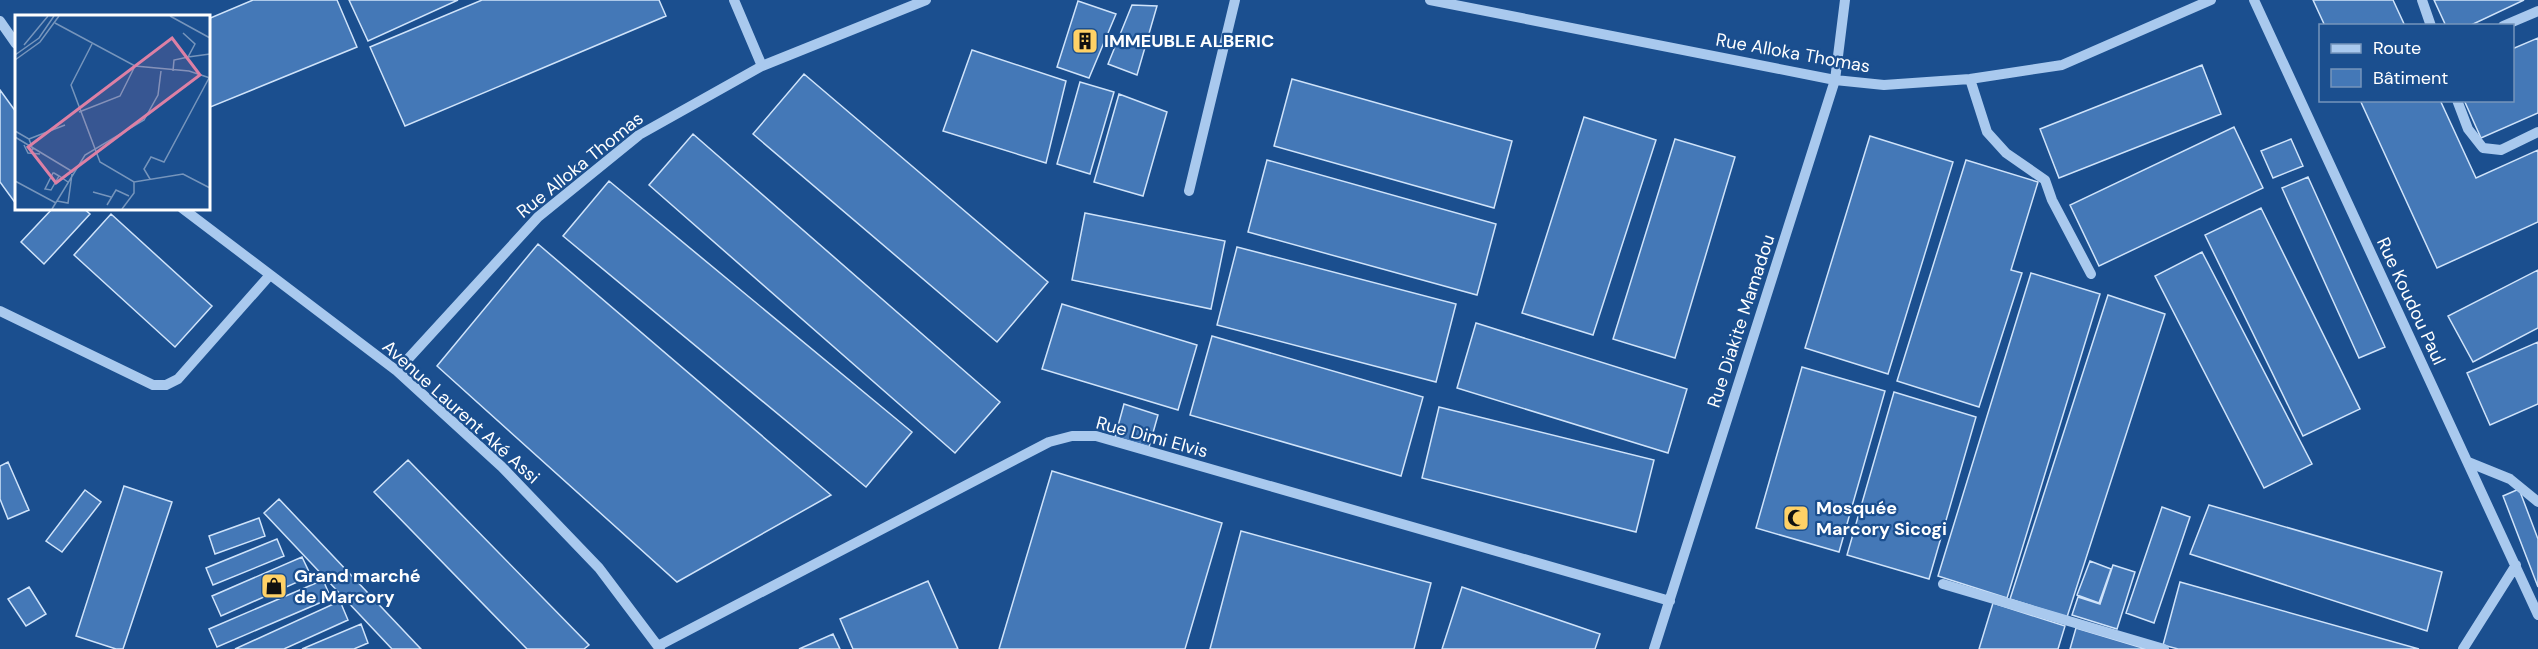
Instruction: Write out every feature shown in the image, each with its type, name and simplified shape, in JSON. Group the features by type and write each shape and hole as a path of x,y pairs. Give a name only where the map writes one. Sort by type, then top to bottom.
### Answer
{"street":[{"path":"734,0 762,66"},
{"name":"Rue Alloka Thomas","path":"397,371 538,217 639,135 762,66 926,0"},
{"path":"1189,191 1235,0"},
{"name":"Rue Alloka Thomas","path":"1430,0 1835,80 1884,85 1970,79 2062,65 2211,0"},
{"name":"Rue Diakite Mamadou","path":"1654,649 1835,80 1845,0"},
{"name":"Rue Koudou Paul","path":"2254,0 2538,615"},
{"path":"2422,0 2430,24"},
{"path":"2508,24 2538,11"},
{"path":"0,21 15,43"},
{"path":"1970,79 1987,132 2006,153 2045,180 2052,200 2091,274"},
{"path":"2458,102 2468,129 2482,148 2501,150 2538,132"},
{"name":"Avenue Laurent Aké Assi","path":"185,210 397,371 502,467 591,560 659,647"},
{"path":"0,311 153,385 166,385 178,379 270,275"},
{"name":"Rue Dimi Elvis","path":"659,647 1049,442 1072,436 1096,436 1670,601"},
{"path":"2468,462 2510,478 2538,501"},
{"path":"2463,649 2516,565"},
{"path":"1943,584 2164,649"}],"building":[{"path":"253,0 337,0 357,47 210,107 210,18"},
{"path":"349,0 458,0 368,41"},
{"path":"482,0 659,0 666,16 405,126 370,47"},
{"path":"2313,0 2393,0 2404,24 2324,24"},
{"path":"2434,0 2524,0 2473,24 2445,24"},
{"name":"IMMEUBLE ALBERIC","path":"1078,1 1116,14 1089,78 1057,67"},
{"path":"1132,5 1157,6 1137,75 1108,64"},
{"path":"2538,38 2538,113 2481,138 2465,102 2514,102 2514,48"},
{"path":"972,50 1066,81 1046,163 943,131"},
{"path":"2202,65 2221,114 2059,178 2040,129"},
{"path":"804,74 1048,282 997,342 753,134"},
{"path":"1292,79 1512,141 1494,208 1274,146"},
{"path":"1080,82 1114,92 1090,174 1057,164"},
{"path":"0,90 15,111 15,203 0,182"},
{"path":"1119,94 1167,112 1143,196 1094,182"},
{"path":"2361,102 2441,102 2476,178 2538,150 2538,222 2437,268"},
{"path":"1584,117 1656,140 1593,335 1522,313"},
{"path":"2234,127 2263,188 2099,266 2070,205"},
{"path":"693,134 1000,402 955,453 649,185"},
{"path":"1870,136 1953,162 1888,374 1805,348"},
{"path":"1675,139 1735,157 1675,358 1613,339"},
{"path":"2291,139 2303,166 2273,178 2261,151"},
{"path":"1267,160 1496,224 1477,295 1248,232"},
{"path":"1966,160 2038,182 2011,270 2022,273 1979,407 1897,381"},
{"path":"2308,177 2385,347 2359,358 2282,188"},
{"path":"609,181 912,432 866,487 563,236"},
{"path":"2261,208 2360,409 2303,436 2205,235"},
{"path":"51,210 85,210 90,214 44,264 21,242"},
{"path":"1085,213 1225,241 1211,309 1072,280"},
{"path":"111,214 212,306 175,347 74,255"},
{"path":"538,244 831,495 677,582 437,366"},
{"path":"1237,247 1456,304 1436,382 1217,325"},
{"path":"2202,252 2312,464 2264,488 2155,276"},
{"path":"2538,270 2538,328 2473,362 2448,316"},
{"path":"2031,273 2100,294 2007,598 1938,576"},
{"path":"2108,295 2165,314 2067,617 2010,599"},
{"path":"1062,304 1197,345 1178,410 1042,369"},
{"path":"1476,323 1687,389 1668,453 1457,388"},
{"path":"1212,336 1423,397 1401,476 1190,415"},
{"path":"2538,342 2538,404 2490,425 2467,373"},
{"path":"1802,367 1885,391 1839,552 1756,528"},
{"path":"1894,392 1976,417 1929,579 1847,555"},
{"path":"1124,404 1158,415 1149,447 1115,437"},
{"path":"1439,407 1654,460 1636,532 1422,478"},
{"path":"408,460 589,645 584,649 527,649 374,492"},
{"path":"8,462 29,510 8,519 0,499 0,466"},
{"path":"1052,471 1222,523 1185,649 999,649"},
{"path":"124,486 172,502 123,649 116,649 76,636"},
{"path":"2519,489 2538,539 2538,587 2503,496"},
{"path":"85,490 101,502 62,552 46,541"},
{"path":"279,499 421,649 392,649 264,513"},
{"path":"2209,505 2442,572 2427,631 2190,554"},
{"path":"2162,507 2190,517 2154,623 2126,613"},
{"path":"259,518 265,536 215,554 209,536"},
{"path":"1241,531 1431,583 1414,649 1210,649"},
{"path":"277,539 284,556 213,585 206,568"},
{"path":"302,557 311,576 221,616 212,596"},
{"path":"2090,561 2111,569 2099,603 2077,595"},
{"path":"2113,565 2135,572 2117,629 2072,615 2078,597 2100,604"},
{"path":"323,580 331,598 217,647 209,629"},
{"path":"928,581 958,649 853,649 840,619"},
{"path":"2180,582 2419,649 2178,649 2163,645"},
{"path":"29,587 46,614 26,626 8,599"},
{"path":"1462,587 1600,634 1595,649 1442,649"},
{"path":"340,601 348,620 284,649 235,649"},
{"path":"1993,603 2065,626 2058,649 1979,649"},
{"path":"361,624 368,643 354,649 302,649"},
{"path":"2076,628 2146,649 2070,649"},
{"path":"833,634 840,649 799,649"}],"place":[{"name":"IMMEUBLE ALBERIC","path":"1085,41"},
{"name":"Mosquée Marcory Sicogi","path":"1796,518"},
{"name":"Grand marché de Marcory","path":"274,586"}]}
